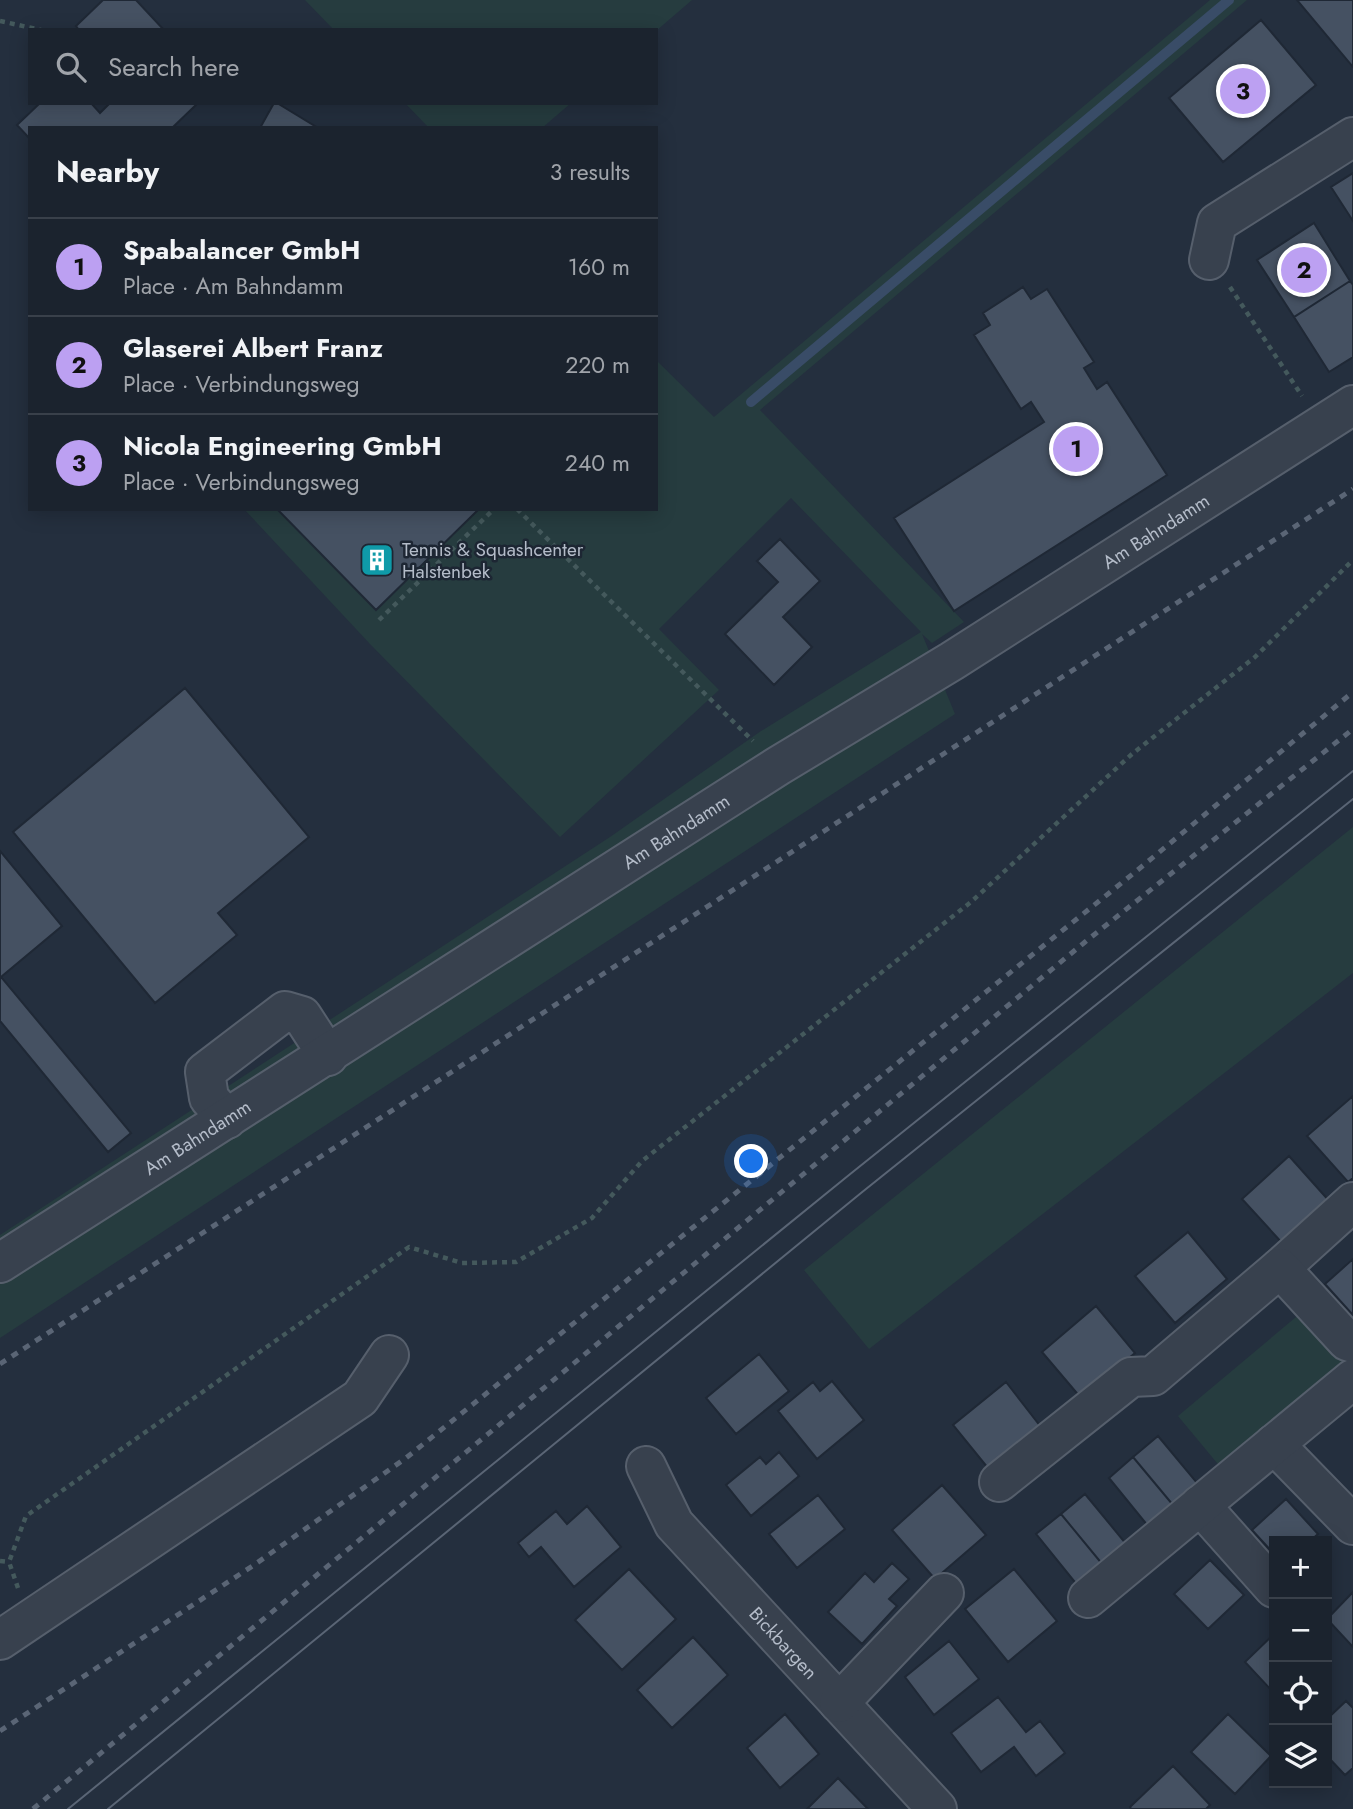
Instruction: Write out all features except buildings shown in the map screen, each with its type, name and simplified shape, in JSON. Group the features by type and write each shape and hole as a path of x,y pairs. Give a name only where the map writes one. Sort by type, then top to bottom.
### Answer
{"street":[{"path":"1209,260 1217,223 1353,136"},
{"name":"Am Bahndamm","path":"0,1263 328,1056 778,766 952,661 1353,405"},
{"path":"228,1119 209,1098 205,1072 285,1011 302,1016 328,1056"},
{"path":"999,1482 1131,1377 1153,1376 1353,1202"},
{"path":"1280,1268 1347,1341 1353,1343"},
{"path":"15,1631 360,1398 389,1355"},
{"path":"1088,1598 1353,1379"},
{"path":"1275,1444 1353,1525"},
{"name":"Bickbargen","path":"646,1466 674,1524 937,1809"},
{"path":"1200,1506 1269,1582"},
{"path":"839,1703 944,1593"}],"path":[{"path":"0,21 32,28"},
{"path":"1209,260 1236,295 1322,426"},
{"path":"379,620 492,511"},
{"path":"519,511 778,766"},
{"path":"15,1631 9,1562 26,1516 409,1247 462,1263 516,1262 592,1218 642,1161 971,902 1132,754 1255,657 1353,560"},
{"path":"0,1561 9,1562"}],"green space":[{"path":"305,0 692,0 658,29 332,28"},
{"path":"1210,0 1247,0 760,410 964,622 932,643 922,634 955,714 0,1338 0,1235 610,837 761,731 921,632 791,498 659,629 719,690 560,837 370,644 246,511 658,511 658,362 714,417"},
{"path":"407,105 569,105 544,126 427,126"},
{"path":"1353,827 1353,973 869,1349 804,1270"},
{"path":"1302,1312 1346,1366 1222,1469 1178,1416"}],"waterway":[{"path":"751,402 1229,0"}],"tram line":[{"path":"68,1809 849,1175 1353,771"},
{"path":"108,1809 861,1193 1353,799"}],"railway":[{"path":"0,1364 1353,489"},
{"path":"0,1731 254,1565 406,1458 1134,873 1353,692"},
{"path":"33,1809 1085,942 1353,729"}],"place":[{"name":"Nicola Engineering GmbH","path":"1243,91"},
{"name":"Glaserei Albert Franz","path":"1304,270"},
{"name":"Spabalancer GmbH","path":"1076,449"},
{"name":"Tennis & Squashcenter Halstenbek","path":"377,560"}]}
